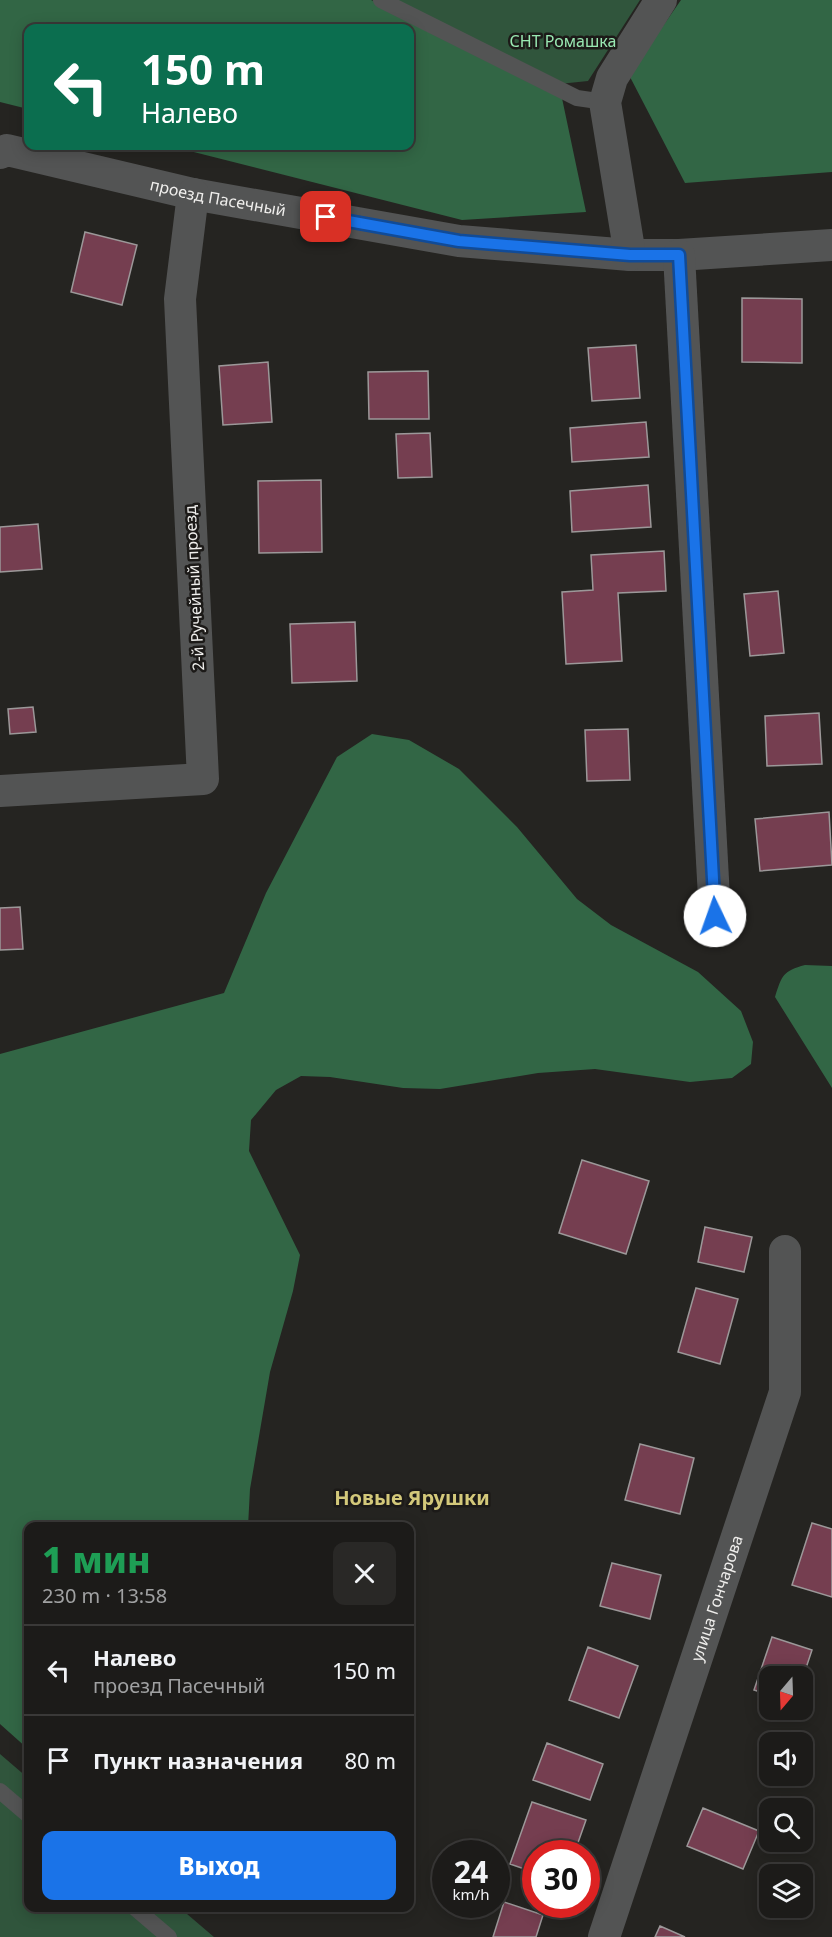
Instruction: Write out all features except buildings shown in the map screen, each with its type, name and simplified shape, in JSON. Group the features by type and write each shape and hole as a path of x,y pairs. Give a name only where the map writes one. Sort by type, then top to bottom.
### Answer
{"street":[{"path":"630,255 605,102 612,78 661,0"},
{"name":"проезд Пасечный","path":"2,151 193,194 459,241 630,255 679,255 832,245"},
{"name":"2-й Ручейный проезд","path":"0,791 203,779 180,299 193,194"},
{"path":"679,255 715,916"},
{"name":"улица Гончарова","path":"604,1937 785,1392 785,1251"}],"lane":[{"path":"381,0 577,98 605,102"},
{"path":"0,1791 24,1812"},
{"path":"140,1912 169,1937"}],"green space":[{"path":"0,0 371,0 559,84 586,212 462,220 186,150 414,150 414,24 24,24 24,108 0,102"},
{"name":"СНТ Ромашка","path":"372,0 640,0 588,81 559,84"},
{"path":"681,0 832,0 832,172 685,183 629,75"},
{"path":"372,734 409,740 459,769 517,827 577,899 611,925 698,972 741,1011 753,1042 751,1064 732,1078 690,1082 595,1069 538,1073 440,1089 403,1088 330,1077 301,1076 276,1090 251,1120 249,1151 300,1255 293,1291 270,1372 250,1489 248,1522 24,1522 24,1745 0,1724 0,1054 224,993 266,893 337,757"},
{"path":"805,965 832,966 832,1088 775,997 784,975 792,969"},
{"path":"0,1754 24,1775 24,1912 185,1912 214,1937 0,1937"}],"district":[{"name":"Новые Ярушки","path":"412,1498"}],"route":[{"path":"326,217 459,241 630,255 679,255 715,916"}]}
